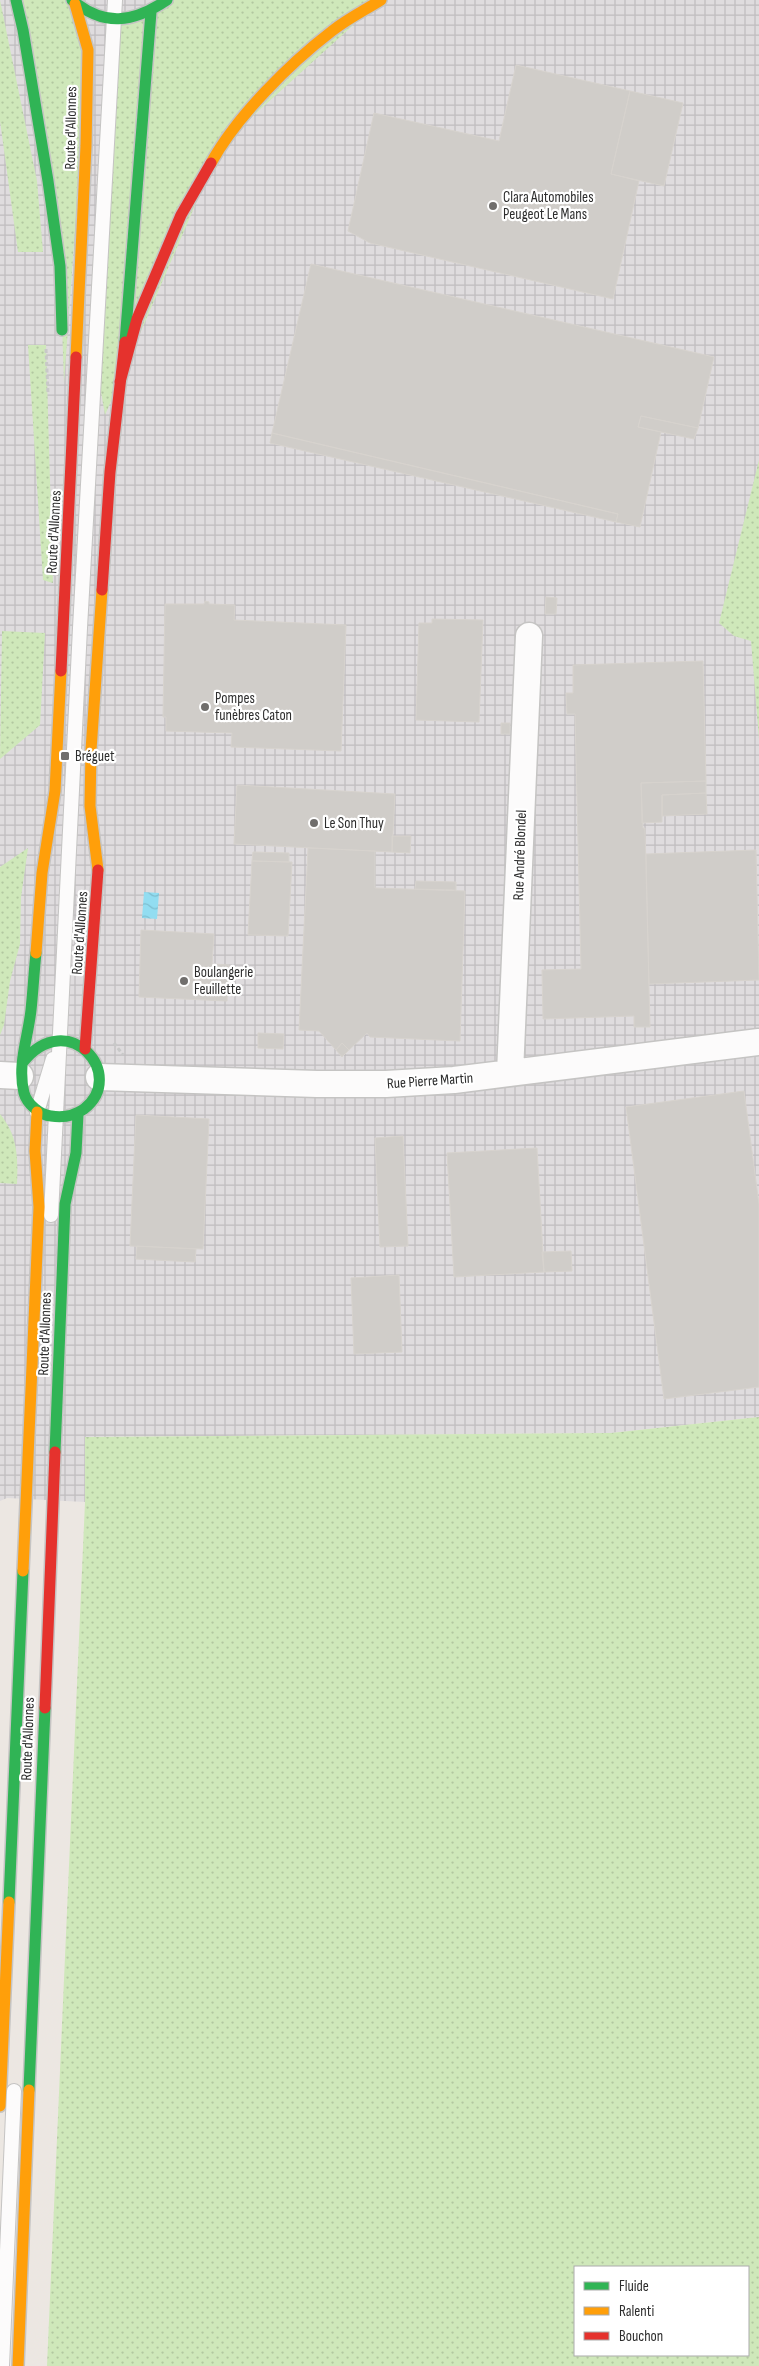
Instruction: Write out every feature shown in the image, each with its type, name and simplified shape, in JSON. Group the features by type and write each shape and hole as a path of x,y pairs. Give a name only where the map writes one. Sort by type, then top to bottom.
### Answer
{"main road":[{"path":"16,0 23,30 48,181 60,266 62,346"},
{"path":"74,2 94,15 115,20 134,18 151,12 167,0"},
{"path":"120,382 140,310 181,215 221,144 278,79 333,30 381,0"},
{"name":"Route d'Allonnes","path":"0,2106 40,1207 35,1151 37,1112 24,1096 14,1071 31,1011 42,873 56,791 86,146 88,50 74,2"},
{"name":"Route d'Allonnes","path":"85,1049 99,876 90,806 91,750 110,472 130,303 151,12"},
{"path":"64,374 72,471"},
{"path":"14,1071 38,1046 59,1039 74,1042 85,1049 92,1057 99,1077 98,1088 94,1098 87,1107 78,1114 68,1118 55,1118 37,1112"},
{"name":"Route d'Allonnes","path":"18,2366 65,1204 76,1153 78,1114"}],"street":[{"name":"Rue André Blondel","path":"510,1073 529,636"},
{"name":"Rue Pierre Martin","path":"99,1077 316,1084 386,1084 454,1080 759,1042"}],"lane":[{"path":"2,2366 55,1118 115,0"},
{"path":"37,1112 59,1039"}],"path":[{"path":"46,345 48,395"}],"shaded area":[{"path":"0,0 759,0 759,1417 611,1433 86,1437 85,1502 7,1498 0,1501"}],"green space":[{"path":"0,0 37,181 43,252 18,252 0,121"},
{"path":"16,0 72,0 88,50 64,383 60,266"},
{"path":"167,0 381,0 221,145 105,415 96,363 115,20"},
{"path":"28,345 46,345 53,583 43,580"},
{"path":"759,460 759,739 751,641 734,636 719,623"},
{"path":"2,631 45,633 40,725 0,759"},
{"path":"28,848 21,897 20,944 10,981 4,1025 0,1035 0,867"},
{"path":"0,1114 10,1130 16,1147 17,1184 0,1183"},
{"path":"759,1417 759,2366 47,2366 85,1502 85,1437 611,1433"}],"water":[{"path":"144,892 159,893 157,919 142,918"}],"building":[{"name":"Clara Automobiles Peugeot Le Mans","path":"516,65 630,91 611,174 639,181 613,299 370,243 348,231 374,113 499,141"},
{"name":"Clara Automobiles Peugeot Le Mans","path":"630,91 683,103 664,186 611,174"},
{"path":"311,264 714,357 698,428 641,416 638,427 661,432 640,527 616,522 618,514 272,433"},
{"path":"641,416 698,428 694,439 638,427"},
{"path":"272,433 618,514 616,522 270,443"},
{"path":"546,597 557,598 556,614 545,614"},
{"path":"205,601 209,602 209,604 235,605 234,620 346,625 341,751 231,747 232,733 166,731 166,717 163,717 165,604 204,604"},
{"path":"432,619 483,620 479,722 416,720 419,623 432,623"},
{"path":"703,661 706,781 641,783 643,828 645,828 650,1027 634,1027 634,1016 543,1019 542,970 581,969 575,714 567,714 566,693 573,693 573,665"},
{"path":"501,723 510,723 510,734 501,734"},
{"path":"706,781 706,793 662,795 662,822 642,823 641,783"},
{"name":"Le Son Thuy","path":"237,785 395,794 392,852 234,844"},
{"path":"706,793 707,814 662,816 662,795"},
{"path":"392,836 411,836 410,853 392,852"},
{"path":"308,848 375,851 375,888 465,891 460,1041 370,1037 367,1033 349,1050 342,1043 336,1050 319,1031 299,1030"},
{"path":"756,850 759,980 649,984 646,854"},
{"path":"253,852 289,853 289,862 252,861"},
{"path":"252,861 292,862 288,936 248,935"},
{"path":"416,881 456,882 456,890 415,889"},
{"name":"Boulangerie Feuillette","path":"141,930 214,934 212,964 229,965 227,1001 139,997"},
{"path":"258,1033 284,1034 283,1049 258,1048"},
{"path":"342,1043 349,1050 342,1057 336,1050"},
{"path":"744,1091 759,1204 759,1387 664,1399 626,1107"},
{"path":"136,1115 209,1119 203,1249 130,1246"},
{"path":"403,1136 408,1246 380,1247 375,1138"},
{"path":"537,1148 544,1272 454,1277 447,1153"},
{"path":"137,1246 196,1249 195,1262 136,1259"},
{"path":"571,1251 572,1271 544,1272 542,1252"},
{"path":"399,1275 402,1352 354,1354 351,1278"}],"traffic: fast":[{"path":"16,0 23,30 48,181 60,266 62,330"},
{"path":"72,0 96,15 119,19 142,13 167,0"},
{"path":"125,342 151,12"},
{"path":"23,1062 40,1047 58,1041 74,1043 87,1052 96,1064 99,1079 96,1095 84,1109 72,1115 60,1117 38,1111 31,1105 24,1093 22,1062 31,1010 36,953"},
{"path":"55,1452 65,1204 76,1153 78,1114"},
{"path":"9,1902 23,1571"},
{"path":"29,2090 45,1708"}],"traffic: slow":[{"path":"211,163 249,109 282,75 338,27 381,0"},
{"path":"75,4 88,50 86,146 76,357"},
{"path":"98,870 90,806 91,750 102,590"},
{"path":"36,953 42,873 55,791 61,671"},
{"path":"23,1571 39,1207 35,1151 37,1112"},
{"path":"0,2106 9,1902"},
{"path":"18,2366 29,2090"}],"traffic: jam":[{"path":"120,382 137,319 181,215 211,163"},
{"path":"102,590 110,472 125,342"},
{"path":"61,671 76,357"},
{"path":"85,1049 98,870"},
{"path":"45,1708 55,1452"}],"place":[{"name":"Clara Automobiles Peugeot Le Mans","path":"493,206"},
{"name":"Pompes funèbres Caton","path":"205,707"},
{"name":"Bréguet","path":"65,756"},
{"name":"Le Son Thuy","path":"314,823"},
{"name":"Boulangerie Feuillette","path":"184,981"}]}
